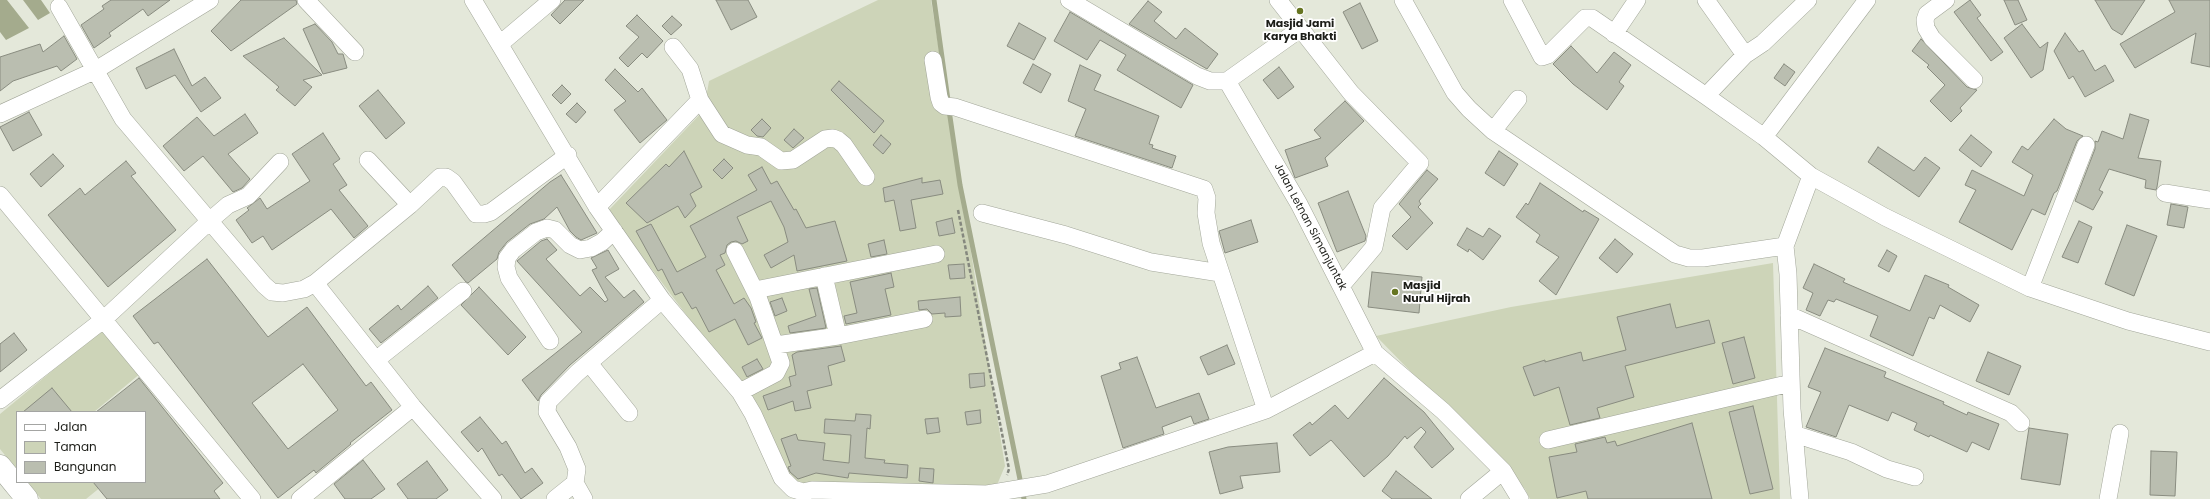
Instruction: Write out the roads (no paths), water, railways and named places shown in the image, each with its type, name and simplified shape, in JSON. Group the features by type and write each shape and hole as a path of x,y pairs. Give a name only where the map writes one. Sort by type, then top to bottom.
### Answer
{"highway":[{"path":"0,466 27,499"}],"street":[{"path":"306,0 354,52"},
{"path":"473,0 568,155 597,206 662,300 740,392 753,414 782,478 793,489 804,495 936,497 996,495 1032,487 1144,453 1266,410 1375,353"},
{"path":"500,44 552,0"},
{"path":"1068,0 1197,76 1210,81 1228,81 1300,29"},
{"path":"1278,0 1350,92 1420,163 1382,208 1374,247 1341,286"},
{"path":"1403,0 1455,93 1493,131 1675,254 1689,258 1703,258 1785,246"},
{"path":"1512,0 1542,57 1548,55 1585,18 1592,18 1764,137 1811,176 1886,217 2030,288 2128,320 2210,342"},
{"path":"1614,34 1637,0"},
{"path":"1706,0 1745,55"},
{"path":"1706,96 1745,55 1763,43 1808,0"},
{"path":"1764,137 1867,0"},
{"path":"1946,0 1927,14 1925,20 1926,28 1932,38 1974,80"},
{"path":"0,114 96,70 208,1"},
{"path":"59,7 123,119 264,285 272,292 283,294 295,292 315,283 410,205 440,177 446,177 453,182 476,214 484,214 491,212 568,155"},
{"path":"673,47 690,69 700,100 722,134 747,145 761,147 781,161 793,160 825,139 833,138 844,145 866,177"},
{"path":"933,60 940,103 1204,189 1207,198 1208,227 1220,273 1266,410"},
{"name":"Jalan Letnan Simanjuntak","path":"1228,81 1291,190 1375,353 1443,411 1503,471 1520,499"},
{"path":"1493,131 1518,99"},
{"path":"597,206 700,100"},
{"path":"2030,288 2086,145"},
{"path":"368,160 410,205"},
{"path":"0,400 103,320 210,220 228,205 248,196 280,162"},
{"path":"1800,499 1794,434 1791,383 1790,315 1785,246 1811,176"},
{"path":"2165,193 2210,200"},
{"path":"0,195 252,499"},
{"path":"982,213 1066,235 1151,262 1220,273"},
{"path":"550,341 509,278 506,267 507,258 513,250 536,232 547,228 555,230 570,245 580,250 591,248 602,242 614,231"},
{"path":"735,251 755,290 776,345 781,363 779,369 771,376 740,392"},
{"path":"755,290 936,254"},
{"path":"824,276 838,336"},
{"path":"315,283 413,407 493,499"},
{"path":"376,360 463,291"},
{"path":"584,499 575,483 577,469 574,461 547,412 548,402 589,363 662,300"},
{"path":"1790,315 2011,414 2022,423"},
{"path":"776,345 838,336 924,319"},
{"path":"589,363 629,414"},
{"path":"1548,440 1791,383"},
{"path":"300,499 413,407"},
{"path":"2108,499 2120,433"},
{"path":"1794,434 1851,452 1887,469 1915,477"},
{"path":"1469,499 1503,471"},
{"path":"556,499 575,483"}],"waterway":[{"path":"934,0 948,100"},
{"path":"949,110 960,185 1024,499"}],"place":[{"name":"Masjid Jami Karya Bhakti","path":"1300,11"},
{"name":"Masjid Nurul Hijrah","path":"1395,292"}]}
